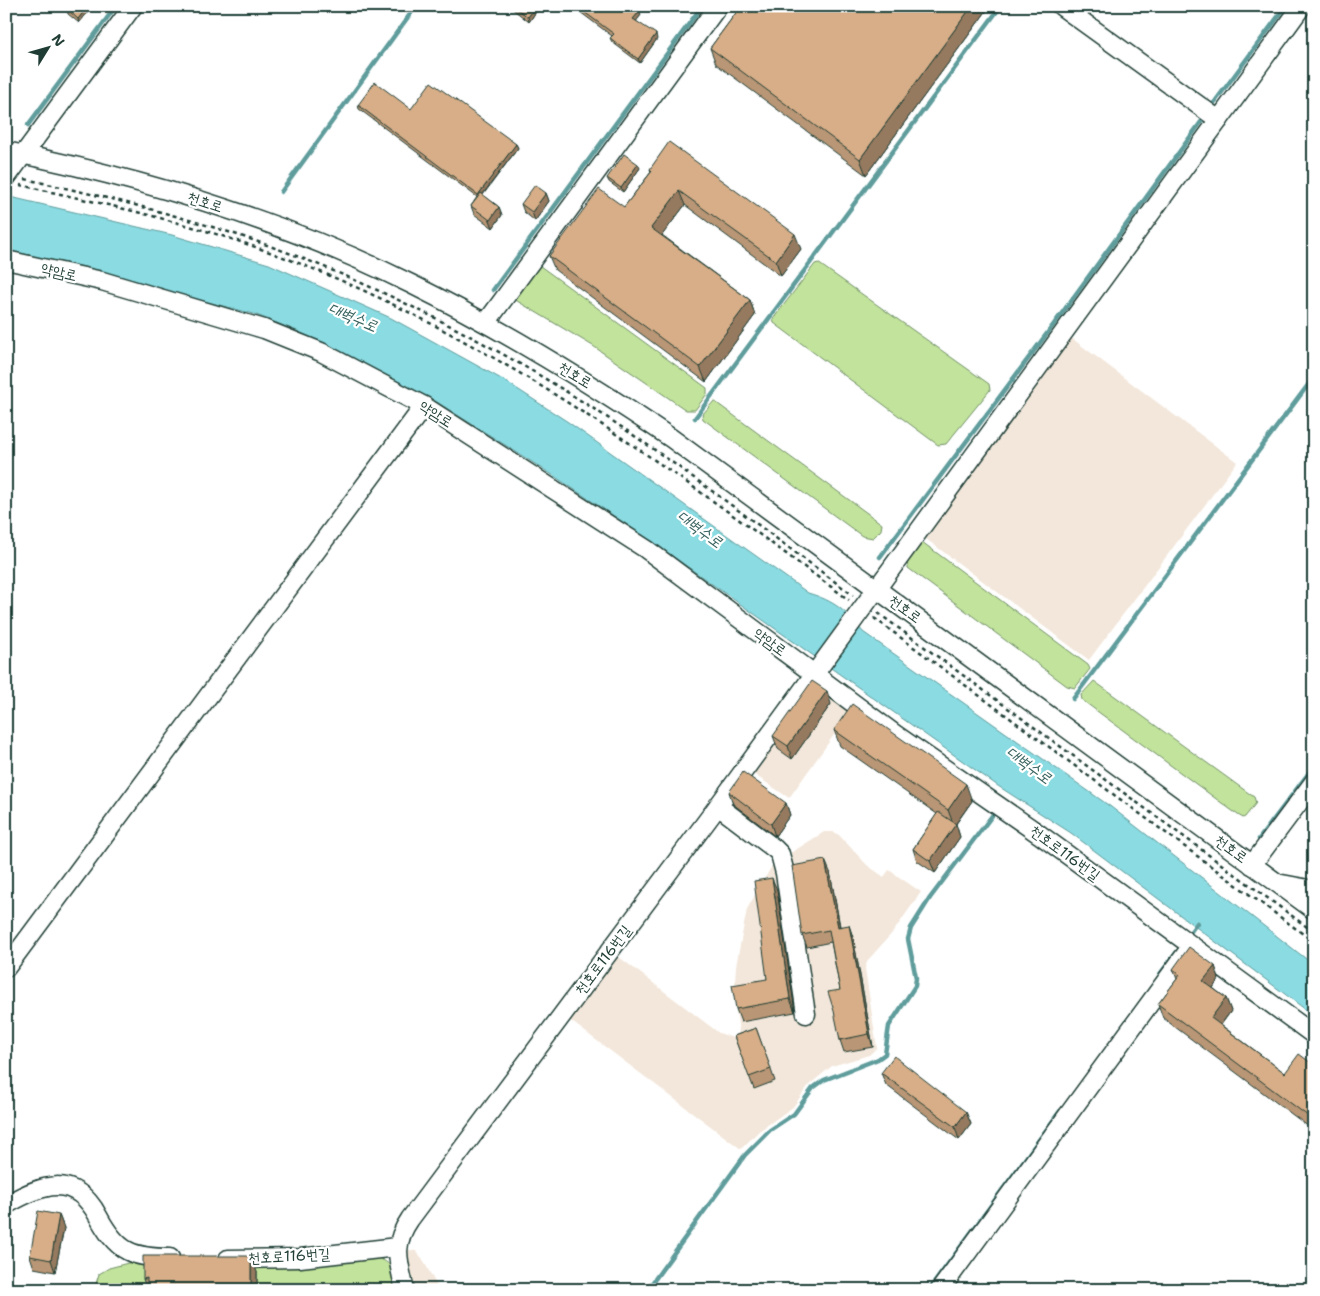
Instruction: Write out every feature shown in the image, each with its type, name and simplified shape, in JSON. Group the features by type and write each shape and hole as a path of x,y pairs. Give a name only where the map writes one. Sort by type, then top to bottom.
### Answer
{"street":[{"path":"11,179 24,154 133,6"},
{"path":"486,323 718,6"},
{"path":"1061,6 1219,120"},
{"name":"천호로116번길","path":"212,1259 300,1258 397,1247 400,1235 410,1219 718,806 876,587 1302,6"},
{"name":"천호로","path":"6,151 179,193 251,217 331,248 410,283 486,323 584,379 655,427 876,587 1314,910"},
{"name":"약암로","path":"6,260 111,284 264,329 321,352 424,406 639,545 814,672"},
{"path":"6,968 424,406"},
{"name":"천호로116번길","path":"814,672 1314,1035"},
{"path":"1252,865 1314,782"},
{"path":"718,806 780,854 785,873 806,1014"},
{"path":"1277,883 1314,890"},
{"path":"940,1290 1192,946"},
{"path":"6,1205 38,1188 62,1186 72,1189 86,1199 104,1227 118,1244 127,1251 139,1255 185,1258"},
{"path":"397,1247 406,1290"}],"path":[{"path":"11,179 136,205 218,228 334,271 424,312 494,351 614,423 1314,942"},
{"path":"11,179 166,220 262,249 336,279 428,323 512,369 622,437 1314,932"}],"shaded area":[{"path":"1070,337 1237,462 1089,660 922,536"},
{"path":"812,682 851,711 789,798 749,771"},
{"path":"824,832 833,832 839,835 867,865 884,877 889,870 921,892 894,931 868,960 865,968 877,1048 869,1055 832,1066 809,1085 793,1107 759,1131 741,1149 568,1019 615,954 719,1033 733,1038 736,1036 739,1032 734,997 736,966 747,909 773,864"},
{"path":"409,1250 416,1251 422,1258 439,1290 410,1290 403,1252"}],"green space":[{"path":"536,263 707,388 707,394 695,410 686,410 593,346 512,298"},
{"path":"818,263 989,384 990,390 946,444 938,445 774,323 773,319 815,264"},
{"path":"714,401 882,524 881,530 873,538 862,536 703,419 702,415"},
{"path":"922,542 1088,665 1090,669 1075,688 1067,686 908,568 907,560"},
{"path":"1094,681 1254,797 1256,803 1245,817 1243,818 1238,815 1082,700 1081,695"},
{"path":"370,1257 383,1260 391,1267 398,1290 94,1290 99,1274 109,1268 128,1263"}],"water":[{"name":"대벽수로","path":"6,196 172,235 269,264 391,318 505,381 568,422 808,593 833,603 851,618 863,632 1111,807 1314,965 1314,1016 1071,833 998,786 641,534 551,474 432,399 297,331 254,314 177,294 6,255"}],"building":[{"path":"69,6 88,6 78,19 67,9"},
{"path":"513,6 536,6 528,17"},
{"path":"576,6 634,6 640,11 633,19 656,34 638,59 610,38 614,34"},
{"path":"741,6 972,6 860,159 710,48"},
{"path":"375,82 411,109 431,82 516,144 478,195 358,105"},
{"path":"669,142 795,234 776,261 679,191 651,228 750,300 700,367 549,256 599,189 624,207 652,171 650,169"},
{"path":"624,154 638,164 621,188 607,178"},
{"path":"535,185 546,193 532,212 521,204"},
{"path":"481,193 499,207 490,220 471,206"},
{"path":"812,681 827,691 788,746 773,736"},
{"path":"852,704 966,784 948,810 834,730"},
{"path":"743,772 786,803 771,824 729,792"},
{"path":"938,812 956,824 930,861 913,849"},
{"path":"825,860 838,927 849,925 869,1034 840,1040 828,992 840,990 829,930 802,935 792,866"},
{"path":"772,878 790,999 736,1009 732,985 767,979 754,881"},
{"path":"1189,947 1215,966 1203,981 1226,998 1211,1018 1285,1073 1299,1054 1314,1065 1314,1109 1308,1116 1158,1004 1180,975 1173,969"},
{"path":"756,1028 771,1069 749,1077 734,1036"},
{"path":"894,1056 966,1112 955,1127 881,1073"},
{"path":"38,1211 59,1215 51,1260 30,1256"},
{"path":"143,1256 251,1256 251,1290 147,1289 147,1278 143,1279"}],"waterway":[{"path":"28,125 116,6"},
{"path":"281,192 416,6"},
{"path":"493,290 702,6"},
{"path":"695,418 1001,6"},
{"path":"1211,107 1286,6"},
{"path":"880,557 1054,324 1201,122"},
{"path":"1073,699 1314,377"},
{"path":"1259,839 1314,766"},
{"path":"647,1290 745,1155 770,1130 794,1114 813,1088 824,1080 878,1059 885,1054 889,1026 915,986 916,978 908,939 911,928 930,898 994,813"},
{"path":"1189,934 1197,923"},
{"path":"1160,974 1176,953"},
{"path":"929,1290 1060,1111"}]}
